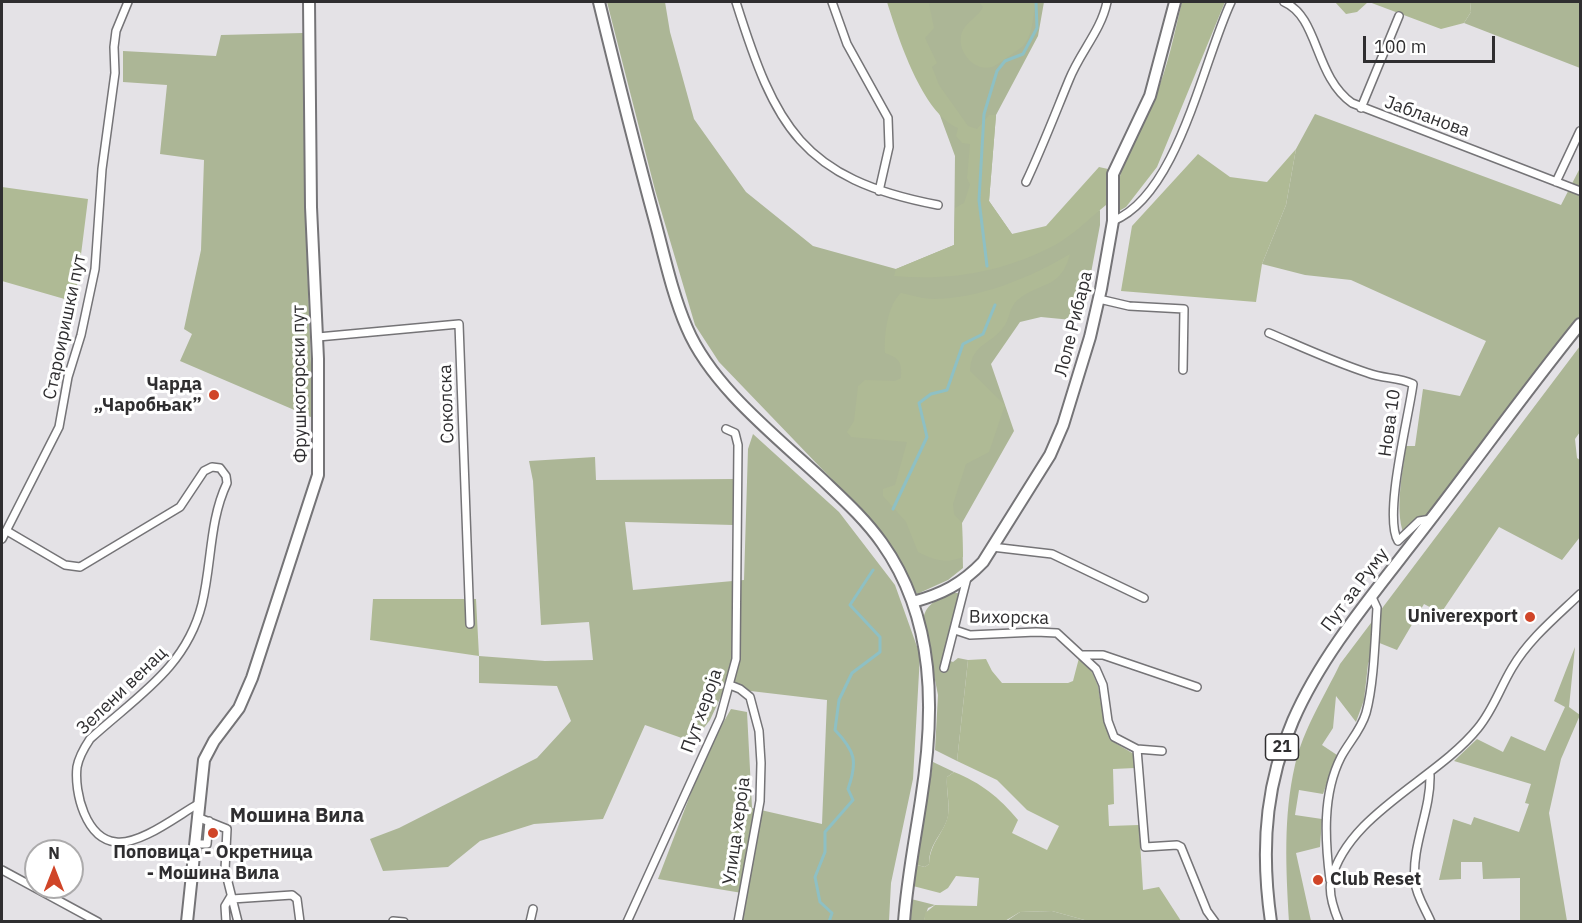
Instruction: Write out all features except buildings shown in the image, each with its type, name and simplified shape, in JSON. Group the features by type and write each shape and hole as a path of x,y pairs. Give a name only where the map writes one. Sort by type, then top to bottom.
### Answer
{"main road":[{"name":"Фрушкогорски пут","path":"187,921 204,760 214,741 239,708 315,488 319,453 318,337 311,207 309,2"},
{"path":"599,2 647,192 687,328 709,366 732,393 871,528 894,561 913,602 929,668 931,694 923,786 904,921"},
{"name":"Лоле Рибара","path":"913,602 941,594 967,578 992,546 1057,440 1079,376 1099,299 1113,221 1113,174 1150,96 1175,2"},
{"name":"Пут за Руму","path":"1270,921 1266,889 1265,837 1271,793 1285,736 1321,665 1371,595 1581,324"}],"street":[{"name":"Староиришки пут","path":"2,539 59,427 68,377 95,269 102,169 115,73 114,47 116,31 128,2"},
{"path":"736,2 766,87 790,128 825,163 845,177 879,191 938,205"},
{"path":"832,2 847,44 888,117 890,147 879,191"},
{"path":"1026,182 1053,124 1069,79 1099,27 1107,2"},
{"path":"1113,221 1127,214 1159,178 1191,113 1213,44 1230,2"},
{"name":"Јабланова","path":"1284,2 1293,6 1306,22 1327,75 1346,99 1361,108 1581,191"},
{"path":"1361,108 1399,16"},
{"path":"1556,182 1581,131"},
{"path":"1099,299 1129,306 1184,309 1183,370"},
{"name":"Соколска","path":"318,337 459,324 470,624"},
{"name":"Нова 10","path":"1269,333 1371,375 1390,379 1398,377 1413,384 1397,478 1393,527 1398,541 1419,521 1431,519"},
{"name":"Пут хероја","path":"627,921 720,718 736,659 738,445 735,433 726,429"},
{"name":"Зелени венац","path":"7,531 65,565 80,567 180,507 204,471 212,466 220,468 226,476 227,483 213,520 202,604 190,638 165,674 90,739 81,751 77,768 77,784 83,808 94,831 103,838 117,842 138,839 198,804"},
{"path":"992,546 1052,554 1144,598"},
{"path":"944,668 967,578"},
{"path":"1330,882 1339,862 1359,831 1430,775 1480,726 1512,668 1527,647 1581,594"},
{"path":"1339,921 1330,882 1326,837 1330,792 1341,758 1365,714 1377,608 1371,595"},
{"name":"Вихорска","path":"955,630 981,635 1057,633 1096,669 1103,685 1108,720 1114,737 1137,749 1162,751"},
{"path":"1082,655 1104,656 1197,687"},
{"name":"Улица хероја","path":"730,685 750,697 759,731 761,764 760,801 738,921"},
{"path":"1137,749 1145,847 1177,845 1181,847 1207,911 1215,921"},
{"path":"1430,775 1430,797 1416,860 1415,883 1431,921"},
{"path":"197,817 227,829 225,870 238,921"},
{"path":"194,844 207,844 209,821"},
{"path":"2,870 98,921"},
{"path":"226,921 225,906 232,898 292,895 297,900 300,921"},
{"path":"530,921 532,909"},
{"path":"393,921 404,921"}],"green space":[{"path":"607,2 665,2 670,32 694,119 746,192 813,246 896,269 954,245 955,156 898,2 1044,2 1038,36 996,115 989,201 1012,234 1053,232 1100,210 1100,225 1082,321 1041,317 1020,322 991,364 1014,431 962,523 963,568 948,580 917,594 898,559 869,518 719,362 695,325 655,190"},
{"path":"887,2 931,2 929,4 934,28 925,38 937,63 932,67 939,85 968,126 977,129 989,115 996,115 989,201 1012,234 1046,226 1099,167 1108,169 1106,205 1062,241 1016,262 957,276 894,276 896,269 954,245 955,208 964,203 970,185 967,178 970,144 962,143 956,136 958,128 945,120 923,91 905,53"},
{"path":"979,2 1037,2 1027,41 992,67 985,68 973,64 962,48 962,31 983,7"},
{"path":"1182,2 1225,2 1157,167 1126,207 1119,211 1119,179 1128,153 1159,87"},
{"path":"1335,2 1368,2 1357,12 1346,14"},
{"path":"1369,2 1470,2 1471,12 1464,23 1441,29"},
{"path":"1470,2 1580,2 1580,68 1464,23 1471,12"},
{"path":"303,33 305,205 313,418 180,361 192,334 184,329 201,250 204,160 160,154 167,85 123,82 123,51 216,56 221,35"},
{"path":"1315,114 1561,205 1580,168 1580,319 1410,543 1404,535 1401,524 1401,483 1406,446 1415,446 1423,389 1460,396 1486,341 1351,280 1305,275 1262,264 1286,205 1296,149"},
{"path":"1296,149 1286,205 1262,264 1256,302 1121,291 1132,226 1198,154 1230,177 1267,182"},
{"path":"2,187 88,199 75,302 2,281"},
{"path":"1070,254 1062,273 1057,278 1016,301 1000,332 978,349 971,362 970,371 1005,405 989,452 966,464 953,504 954,514 962,523 963,557 940,560 918,552 906,522 883,496 883,489 895,485 907,442 851,437 847,432 854,421 858,386 865,380 895,381 901,378 899,362 885,353 886,330 892,305 901,293 933,299 987,291 1039,271"},
{"path":"1580,346 1580,432 1575,439 1577,458 1580,460 1580,537 1562,560 1499,527 1441,613 1424,604 1397,650 1377,642 1368,664 1364,700 1356,722 1336,696 1333,728 1322,745 1337,755 1323,794 1299,790 1295,815 1322,819 1320,847 1296,853 1311,921 1289,922 1286,863 1291,785 1303,739 1314,714 1340,664"},
{"path":"753,434 839,512 895,585 920,655 913,779 891,883 889,921 736,921 742,893 658,879 707,751 731,709 747,712 752,808 822,824 827,700 725,688 710,720 693,742 645,725 603,819 534,824 480,841 448,867 383,871 370,839 399,828 537,758 571,721 557,686 479,683 479,656 545,661 593,660 589,622 541,625 533,481 529,461 595,457 596,480 734,479 733,525 625,522 633,590 744,580 748,449"},
{"path":"954,593 960,593 945,659 953,662 958,658 968,660 957,761 935,750 938,695 923,620 930,605"},
{"path":"373,599 476,599 479,656 370,640"},
{"path":"1575,647 1569,707 1580,715 1561,759 1549,813 1567,921 1520,921 1520,878 1483,879 1482,862 1461,862 1461,879 1439,880 1453,819 1471,825 1474,817 1519,832 1529,804 1525,803 1531,784 1454,761 1477,739 1503,752 1511,736 1545,751 1565,707 1554,701"},
{"path":"1079,658 1092,672 1098,686 1104,722 1110,740 1134,754 1135,768 1113,769 1114,804 1108,805 1109,826 1139,825 1143,890 1159,887 1181,921 1088,921 1052,911 1020,912 1005,921 924,920 925,913 935,905 977,906 979,878 956,876 948,888 940,893 913,886 917,865 925,867 929,864 932,850 946,822 948,815 947,777 954,772 981,786 1011,812 1018,820 1012,833 1047,850 1059,826 1027,810 997,780 957,761 968,660 986,659 1002,683 1068,683 1073,681"},
{"path":"933,762 954,772 947,777 948,816 931,850 929,864 925,867 917,865"},
{"path":"911,899 935,905 928,908 924,920 927,921 910,922"},
{"path":"1052,911 1088,921 1005,922 1020,912"}],"waterway":[{"path":"987,266 979,200 984,114 997,71 1005,61 1023,54 1037,28 1036,2"},
{"path":"893,509 927,437 919,403 931,394 947,390 963,344 983,334 995,305"},
{"path":"829,922 832,913 820,902 815,877 825,852 825,832 853,800 848,789 853,771 853,757 847,744 835,730 839,700 852,673 880,652 880,637 850,605 873,570"}],"place":[{"name":"Чарда „Чаробњак”","path":"214,395"},
{"name":"Univerexport","path":"1530,617"},
{"name":"Поповица - Окретница - Мошина Вила","path":"213,833"},
{"name":"Club Reset","path":"1318,880"}],"district":[{"name":"Мошина Вила","path":"297,816"}]}
